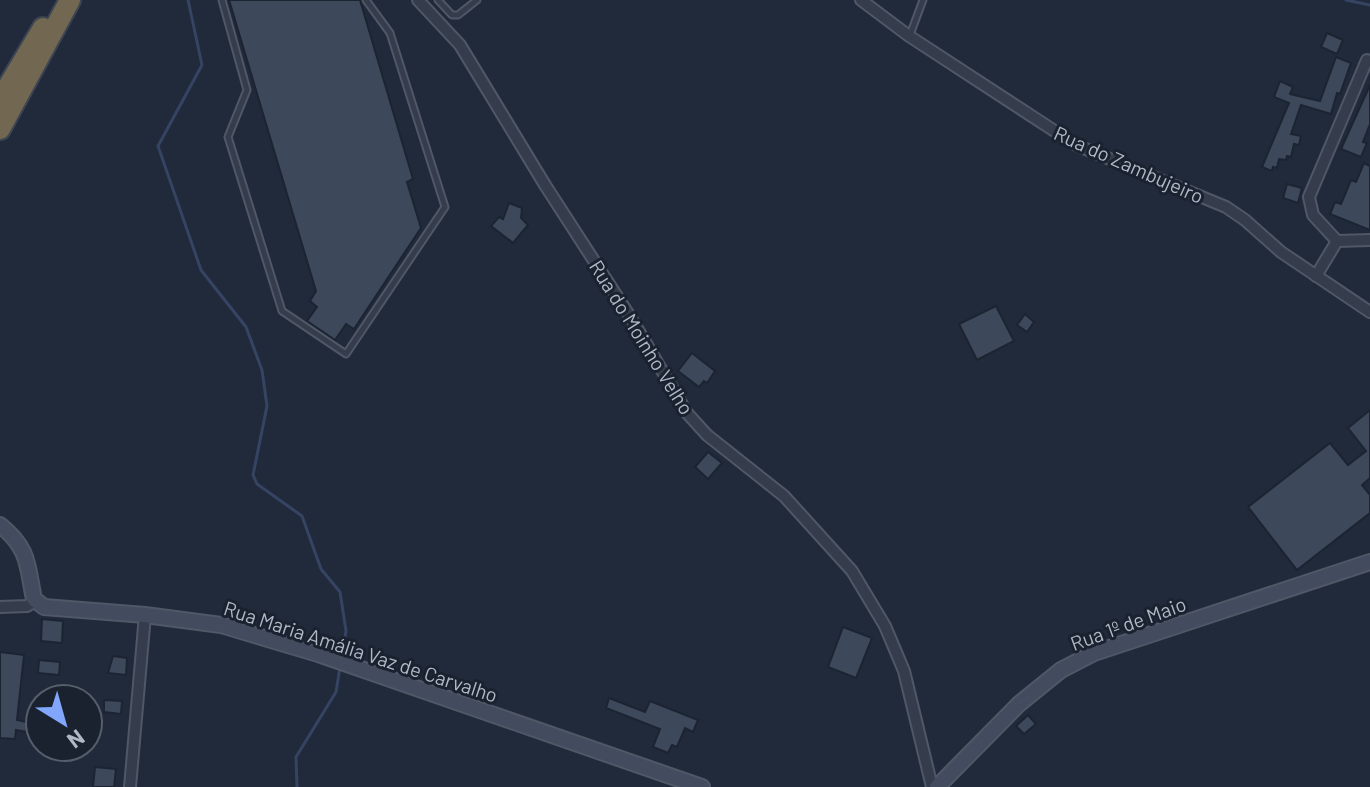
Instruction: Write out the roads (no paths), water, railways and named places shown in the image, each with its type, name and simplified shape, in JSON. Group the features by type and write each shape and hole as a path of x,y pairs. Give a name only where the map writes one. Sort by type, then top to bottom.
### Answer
{"highway":[{"path":"0,100 61,0"},
{"path":"0,129 70,0"}],"street":[{"name":"Rua do Moinho Velho","path":"418,0 460,45 687,413 707,435 784,496 852,571 885,626 904,671 934,787"},
{"name":"Rua do Zambujeiro","path":"861,0 909,36 1076,145 1226,207 1281,252 1370,312"},
{"path":"1355,53 1368,60 1309,197 1313,215 1337,241 1370,240"},
{"path":"1316,276 1337,241"},
{"path":"0,525 16,540 31,568 35,601"},
{"name":"Rua 1º de Maio","path":"934,787 1019,704 1072,664 1094,653 1370,562"},
{"name":"Rua Maria Amália Vaz de Carvalho","path":"0,607 27,606 35,601 49,608 145,615 221,625 318,654 702,787"},
{"path":"130,787 145,615"}],"lane":[{"path":"222,0 247,90 228,137 282,311 346,354 445,207 390,33 366,0"},
{"path":"438,0 452,15 458,15 477,0"},
{"path":"909,36 923,0"}],"waterway":[{"path":"188,0 202,65 158,146 201,270 246,327 262,370 267,406 253,475 257,484 302,516 321,569 340,592 346,631 342,656"},
{"path":"1346,0 1370,5"},
{"path":"297,787 296,757 336,692 340,667"}]}
